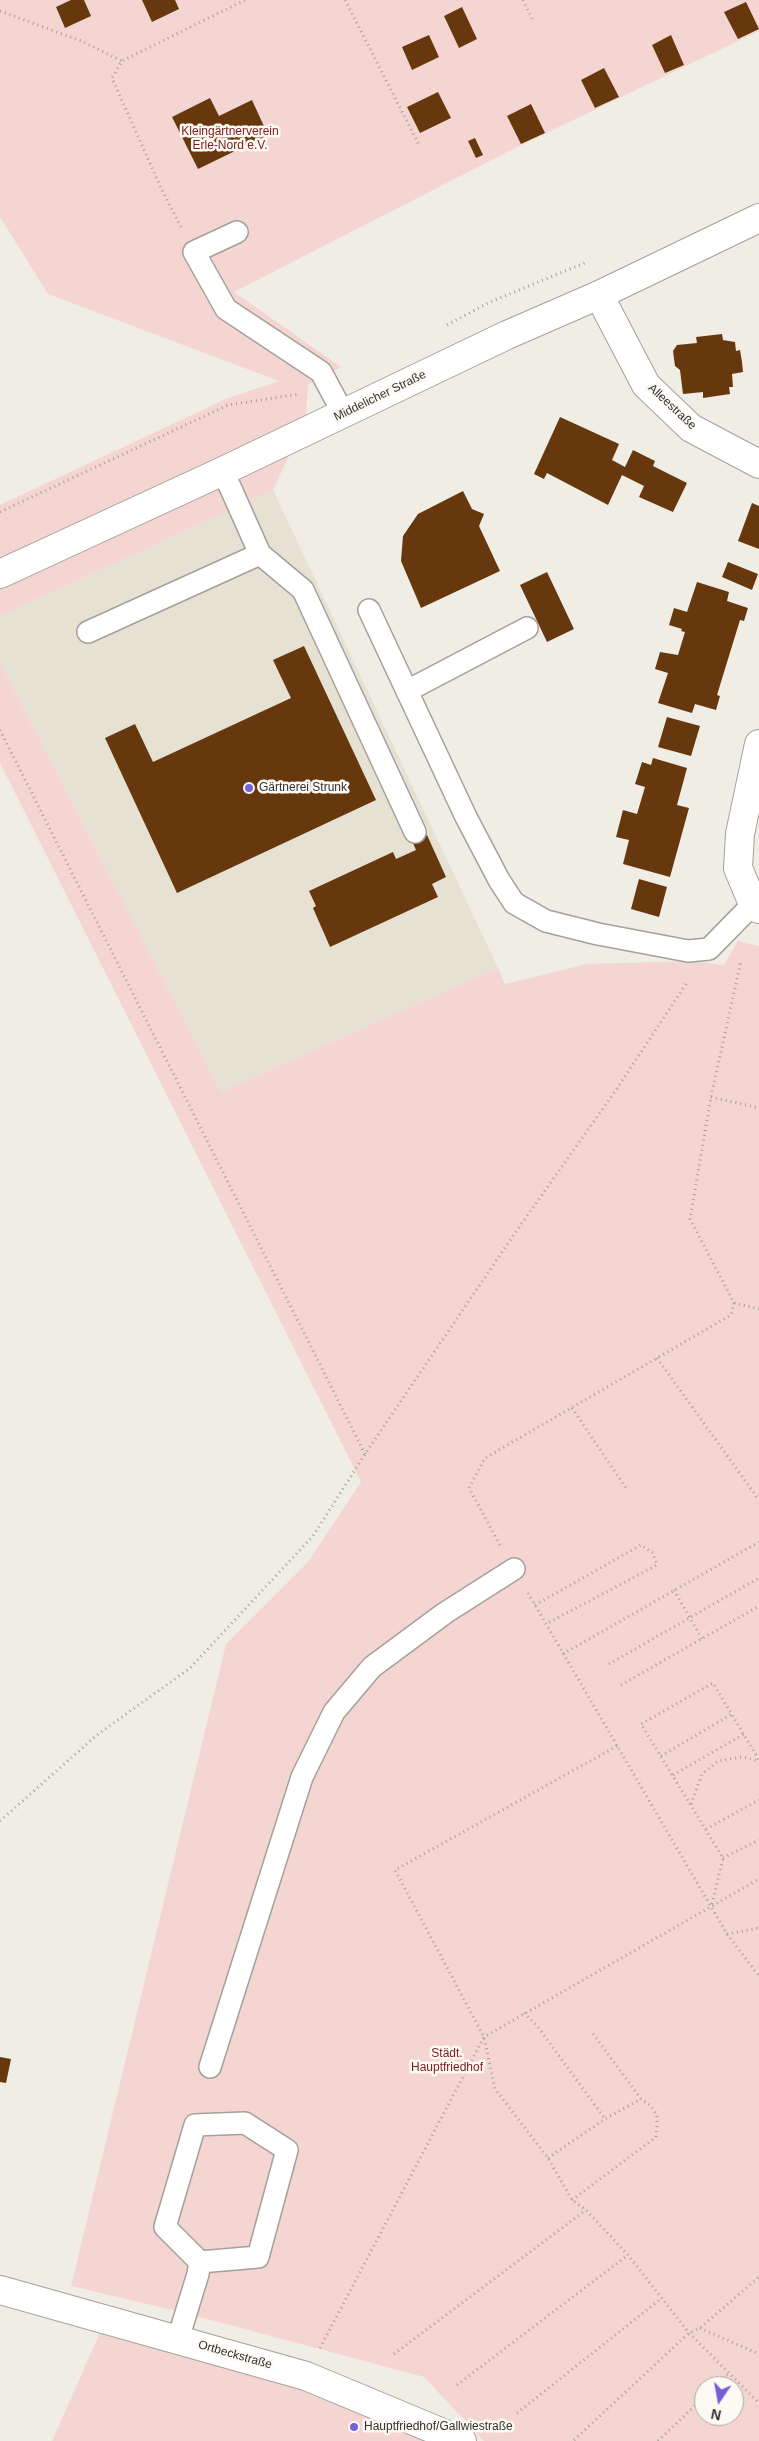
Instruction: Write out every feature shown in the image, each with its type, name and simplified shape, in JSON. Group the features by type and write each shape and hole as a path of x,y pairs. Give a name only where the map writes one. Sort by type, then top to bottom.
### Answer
{"street":[{"name":"Middelicher Straße","path":"0,574 223,471 507,335 599,296 759,218"},
{"name":"Alleestraße","path":"599,296 646,385 691,428 759,464"},
{"path":"756,906 738,868 740,834 759,744"},
{"name":"Ortbeckstraße","path":"0,2290 306,2376 462,2441"}],"lane":[{"path":"237,232 194,252 226,309 322,372 343,413"},
{"path":"223,471 260,554 303,590 415,832"},
{"path":"88,632 260,554"},
{"path":"369,610 466,817 499,880 514,903 546,921 598,934 688,951 709,949 756,906"},
{"path":"407,691 527,628"},
{"path":"210,2066 302,1777 334,1712 372,1667 445,1613 514,1569"},
{"path":"245,2123 287,2150 258,2257 200,2262 165,2227 195,2125 245,2123"},
{"path":"178,2339 200,2262"}],"path":[{"path":"194,252 161,188 112,78 122,61 245,0"},
{"path":"345,0 420,147"},
{"path":"523,0 532,19"},
{"path":"0,11 81,41 122,61"},
{"path":"0,512 228,405 332,389"},
{"path":"0,730 365,1454"},
{"path":"0,1821 97,1735 190,1668 313,1536 365,1454 515,1233 616,1090 709,949"},
{"path":"742,952 711,1097 690,1219 734,1303 731,1315 485,1458 469,1488 563,1654 712,1904 727,1934 759,1976"},
{"path":"711,1097 759,1108"},
{"path":"734,1303 759,1309"},
{"path":"657,1358 759,1500"},
{"path":"572,1408 626,1488"},
{"path":"563,1654 759,1542"},
{"path":"535,1605 641,1545 653,1553 657,1565 546,1624"},
{"path":"609,1664 759,1578"},
{"path":"674,1590 702,1639"},
{"path":"621,1685 759,1606"},
{"path":"712,1904 723,1858 641,1724 713,1683 759,1761"},
{"path":"661,1756 732,1714"},
{"path":"673,1775 744,1734"},
{"path":"617,1746 396,1870 484,2037 496,2089 548,2158 572,2200 586,2210 628,2255 689,2333 759,2403"},
{"path":"690,1805 702,1774 718,1761 743,1757 759,1761"},
{"path":"706,1829 759,1800"},
{"path":"723,1858 759,1840"},
{"path":"306,2376 336,2314 484,2037 712,1904 759,1879"},
{"path":"727,1934 759,1928"},
{"path":"524,2013 538,2027 606,2119"},
{"path":"572,2200 656,2137 657,2115 651,2106 641,2099 591,2031"},
{"path":"548,2158 606,2119 641,2099"},
{"path":"394,2354 586,2210"},
{"path":"457,2385 628,2255"},
{"path":"574,2440 689,2333 700,2328 759,2277"},
{"path":"517,2413 662,2298"},
{"path":"700,2328 759,2354"},
{"path":"726,2376 729,2373"},
{"path":"658,2441 694,2407"}],"shaded area":[{"path":"273,490 498,968 221,1092 0,663 0,616"}],"green space":[{"name":"Kleingärtnerverein Erle-Nord e.V.","path":"0,0 759,0 759,31 517,147 234,292 341,367 308,385 306,419 273,490 0,616 0,505 228,398 279,381 48,294 0,217"},
{"name":"Städt. Hauptfriedhof","path":"0,663 221,1092 498,968 505,984 587,964 689,961 724,965 738,941 759,946 759,2441 484,2441 424,2377 181,2312 71,2286 226,1644 308,1562 361,1482 0,763"},
{"path":"106,2319 462,2441 52,2441"}],"building":[{"path":"71,0 84,0 91,16 65,28 56,7"},
{"path":"142,0 175,0 179,9 152,22"},
{"path":"746,2 759,29 738,39 724,12"},
{"path":"462,7 477,39 459,48 444,16"},
{"path":"429,35 439,57 412,70 402,47"},
{"path":"671,35 684,65 665,73 652,45"},
{"path":"604,68 619,97 595,108 581,80"},
{"path":"438,92 451,118 420,133 407,107"},
{"path":"210,98 219,116 252,100 268,135 198,169 172,117"},
{"path":"531,104 545,133 521,144 507,116"},
{"path":"475,138 483,155 476,158 468,141"},
{"path":"722,334 723,340 735,342 736,351 740,350 742,362 743,372 732,374 733,387 729,387 730,394 703,398 703,392 683,394 680,370 675,366 673,351 677,345 697,343 696,337"},
{"path":"560,417 619,444 612,460 625,467 633,450 655,461 653,466 687,483 673,512 639,497 644,486 622,475 608,505 547,473 544,479 534,474"},
{"path":"463,491 472,509 484,514 479,526 500,571 421,608 401,561 403,536 418,514"},
{"path":"752,503 759,506 759,549 738,541"},
{"path":"728,562 758,574 752,590 722,577"},
{"path":"547,572 574,629 547,642 520,585"},
{"path":"697,582 729,592 727,601 748,608 744,621 740,620 717,695 720,696 716,710 695,704 692,713 658,703 668,673 655,669 660,652 678,655 685,632 681,631 682,629 669,625 674,608 687,612"},
{"name":"Gärtnerei Strunk","path":"304,646 376,800 177,893 105,738 135,724 153,762 291,698 273,660"},
{"path":"667,717 700,726 691,756 658,747"},
{"path":"653,758 687,768 677,805 689,808 670,877 623,864 629,840 616,837 623,810 637,814 645,787 635,784 642,762 651,765"},
{"path":"427,835 446,877 432,884 438,897 330,947 313,908 316,906 309,891 393,852 396,859 416,850 412,841"},
{"path":"639,879 667,887 659,917 631,909"},
{"path":"0,2057 11,2059 6,2083 0,2082"}],"place":[{"name":"Gärtnerei Strunk","path":"249,788"},
{"name":"Hauptfriedhof/Gallwiestraße","path":"354,2427"}]}
